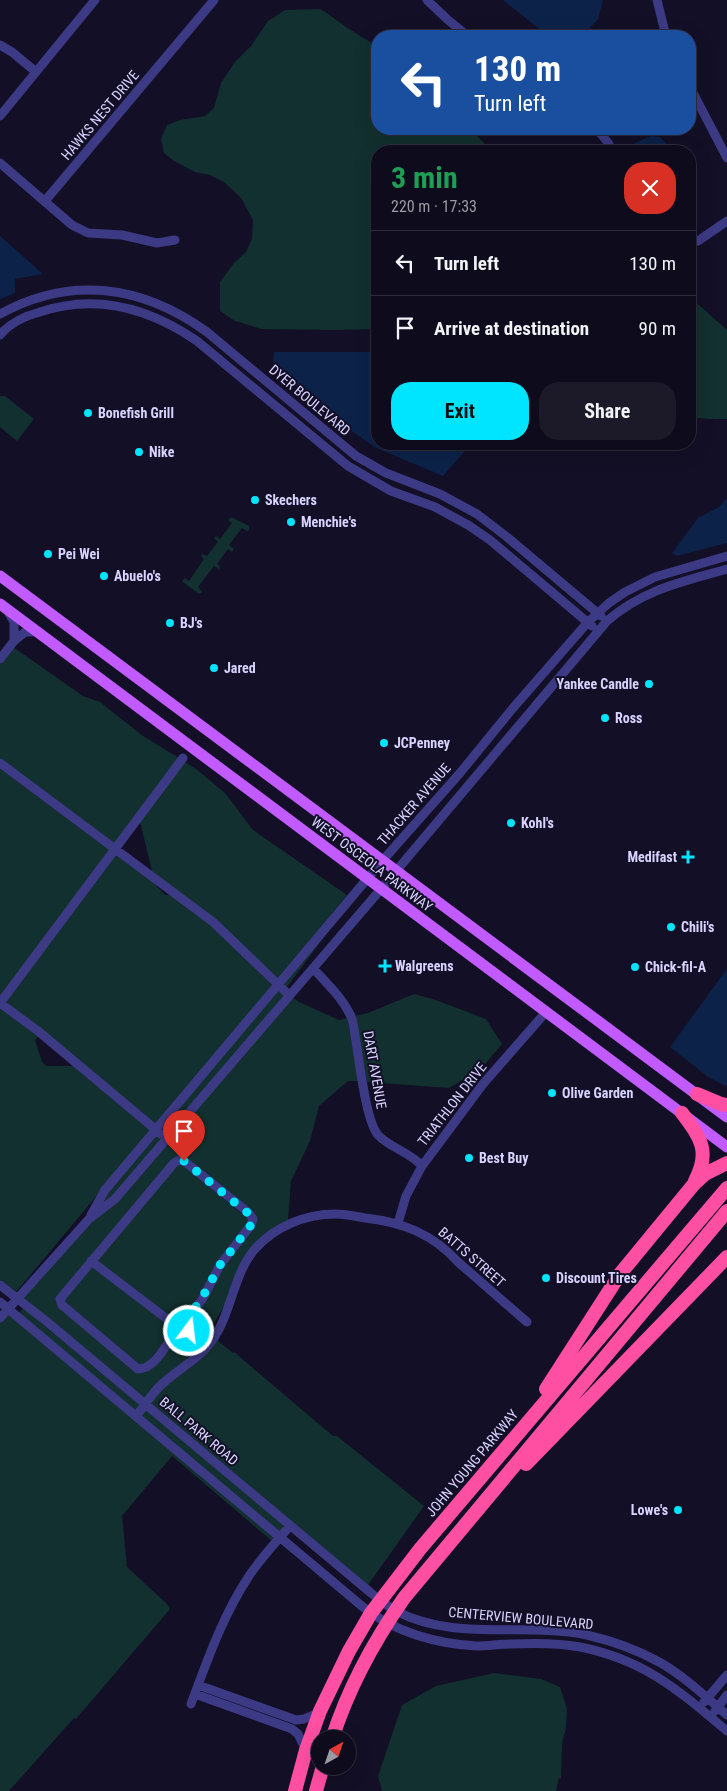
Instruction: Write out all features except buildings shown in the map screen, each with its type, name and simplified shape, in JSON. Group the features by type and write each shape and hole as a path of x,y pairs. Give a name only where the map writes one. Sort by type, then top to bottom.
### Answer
{"highway":[{"path":"698,1094 727,1105"},
{"path":"682,1113 696,1132 704,1151 702,1170 694,1184"},
{"path":"519,1432 531,1410 620,1274 694,1184 709,1171 727,1163"},
{"name":"JOHN YOUNG PARKWAY","path":"295,1791 306,1750 320,1711 349,1651 380,1600 519,1432 727,1188"},
{"path":"335,1730 348,1696 396,1611 458,1532 727,1211"},
{"path":"458,1532 727,1257"},
{"path":"316,1791 320,1775"}],"main road":[{"name":"WEST OSCEOLA PARKWAY","path":"0,576 727,1117"},
{"name":"WEST OSCEOLA PARKWAY","path":"3,606 727,1147"}],"street":[{"path":"0,116 95,0"},
{"name":"HAWKS NEST DRIVE","path":"45,201 214,0"},
{"path":"427,0 460,30"},
{"path":"657,0 664,30"},
{"path":"0,45 12,52 36,72"},
{"path":"696,99 727,158"},
{"path":"602,135 609,144"},
{"path":"0,163 72,225 88,233 122,235 157,243 174,240"},
{"path":"698,241 727,221"},
{"name":"DYER BOULEVARD","path":"0,314 22,303 46,295 76,290 111,291 138,296 167,306 189,318 207,332 356,456 386,473 440,494 477,514 607,621"},
{"name":"DYER BOULEVARD","path":"0,335 10,324 33,314 54,307 83,303 108,304 138,310 161,319 197,341 332,455 375,483 435,507 468,525 490,540 598,631"},
{"path":"332,455 342,445"},
{"path":"468,525 477,514"},
{"name":"THACKER AVENUE","path":"89,1219 106,1190 383,860 460,773 513,708 588,622 625,592 655,577 727,556"},
{"path":"692,566 695,578"},
{"name":"THACKER AVENUE","path":"0,1318 89,1219 114,1199 381,889 607,621 632,603 656,590 727,569"},
{"path":"3,606 14,622 14,641"},
{"path":"0,659 14,641 25,632 37,632"},
{"path":"520,700 532,709"},
{"path":"513,708 525,717"},
{"path":"166,1138 0,1003 183,758"},
{"path":"0,763 213,922 289,995"},
{"name":"DART AVENUE","path":"313,968 341,999 352,1019 369,1117 376,1132 386,1142 418,1161 422,1166"},
{"name":"TRIATHLON DRIVE","path":"398,1223 410,1188 422,1166 483,1084 546,1012"},
{"path":"223,1051 233,1060"},
{"path":"172,1337 150,1365 144,1369 138,1369 62,1305 60,1300 174,1163 180,1160 184,1161 249,1214 252,1219 251,1225 220,1265 202,1298 186,1321"},
{"name":"BATTS STREET","path":"136,1416 160,1386 196,1358 218,1332 237,1280 254,1250 280,1228 297,1220 336,1214 398,1223 433,1239 527,1322"},
{"path":"91,1261 171,1322"},
{"name":"BALL PARK ROAD","path":"0,1285 46,1321 380,1600"},
{"path":"0,1302 371,1613"},
{"path":"172,1337 169,1328 171,1322 178,1318 186,1321"},
{"path":"172,1337 180,1339 187,1334 188,1324 186,1321"},
{"path":"187,1334 202,1338 206,1345"},
{"path":"191,1704 237,1596 257,1564 290,1526"},
{"name":"CENTERVIEW BOULEVARD","path":"380,1600 396,1611 426,1622 447,1626 585,1635 626,1646 662,1664 718,1707"},
{"name":"CENTERVIEW BOULEVARD","path":"371,1613 402,1630 438,1640 477,1646 514,1644 578,1647 629,1662 660,1678 727,1731"},
{"path":"546,1631 555,1645"},
{"path":"700,1708 727,1675"},
{"path":"196,1689 274,1717 296,1720 304,1719 320,1711"},
{"path":"710,1717 727,1696"},
{"path":"718,1707 727,1715"},
{"path":"274,1717 298,1734 306,1750"}],"green space":[{"path":"320,9 371,43 371,135 476,135 486,145 371,145 371,329 262,329 235,321 220,311 220,282 234,263 246,252 252,239 253,220 241,198 224,182 210,175 195,172 174,161 164,153 161,139 167,125 180,120 205,116 214,108 221,83 235,62 251,46 268,21 285,10"},
{"path":"696,302 727,330 727,419 696,418"},
{"path":"0,396 5,396 34,419 17,441 0,427"},
{"path":"231,517 249,526 249,530 247,531 242,528 229,545 234,549 232,552 228,549 217,564 220,567 219,569 214,566 198,587 202,592 199,594 183,582 183,580 185,578 189,581 204,559 201,556 202,554 207,556 218,542 214,538 216,536 220,539 232,523 228,520"},
{"path":"13,647 83,696 100,702 143,736 179,758 115,844 0,758 0,665"},
{"path":"185,762 225,793 253,830 347,895 278,980 152,871 140,822"},
{"path":"0,768 110,850 0,998"},
{"path":"116,854 154,883 165,895 171,895 210,925 273,986 157,1125 6,1002"},
{"path":"342,913 284,991 299,1002 339,1020 347,1018 360,1081 348,1081 319,1106 310,1141 291,1181 288,1220 239,1267 226,1303 208,1333 211,1336 208,1340 192,1330 190,1321 223,1267 256,1219 181,1156 57,1297 135,1372 171,1343 185,1342 198,1352 145,1399 21,1296"},
{"path":"414,994 436,1000 486,1019 502,1044 481,1069 449,1088 367,1082 355,1016 368,1013"},
{"path":"0,1008 38,1036 35,1040 42,1062 46,1066 73,1066 151,1131 16,1292 0,1280"},
{"path":"180,1164 249,1220 185,1316 176,1314 170,1317 97,1261 176,1166"},
{"path":"92,1267 165,1322 163,1332 166,1339 148,1362 140,1365 65,1302 64,1300"},
{"path":"23,1308 140,1405 136,1411 19,1313"},
{"path":"7,1313 275,1538 272,1541 172,1456 122,1516 127,1567 170,1609 76,1719 74,1718 9,1791 0,1791 0,1321"},
{"path":"217,1340 234,1352 333,1436 337,1436 424,1506 368,1585 151,1403 162,1389 199,1361"},
{"path":"146,1410 285,1526 280,1532 141,1415"},
{"path":"494,1673 541,1679 560,1687 567,1709 566,1728 562,1743 561,1779 559,1778 556,1791 382,1791 378,1776 402,1705 436,1686"}],"water":[{"path":"503,0 603,0 598,19 588,30 540,30"},
{"path":"651,136 660,137 667,145 634,145"},
{"path":"0,236 43,274 15,279 15,293 0,299"},
{"path":"274,352 371,352 371,445 353,432 273,365"},
{"path":"381,450 466,450 443,476"},
{"path":"727,498 727,543 677,556 672,553 698,518 719,507"},
{"path":"727,969 727,1085 725,1086 707,1076 670,1047"}],"place":[{"name":"Bonefish Grill","path":"88,413"},
{"name":"Nike","path":"139,452"},
{"name":"Skechers","path":"255,500"},
{"name":"Menchie's","path":"291,522"},
{"name":"Pei Wei","path":"48,554"},
{"name":"Abuelo's","path":"104,576"},
{"name":"BJ's","path":"170,623"},
{"name":"Jared","path":"214,668"},
{"name":"Yankee Candle","path":"649,684"},
{"name":"Ross","path":"605,718"},
{"name":"JCPenney","path":"384,743"},
{"name":"Kohl's","path":"511,823"},
{"name":"Medifast","path":"688,857"},
{"name":"Chili's","path":"671,927"},
{"name":"Walgreens","path":"385,966"},
{"name":"Chick-fil-A","path":"635,967"},
{"name":"Olive Garden","path":"552,1093"},
{"name":"Best Buy","path":"469,1158"},
{"name":"Discount Tires","path":"546,1278"},
{"name":"Lowe's","path":"678,1510"}],"route":[{"path":"184,1161 249,1214 252,1219 251,1225 220,1265 196,1309 186,1321 189,1331"}]}
